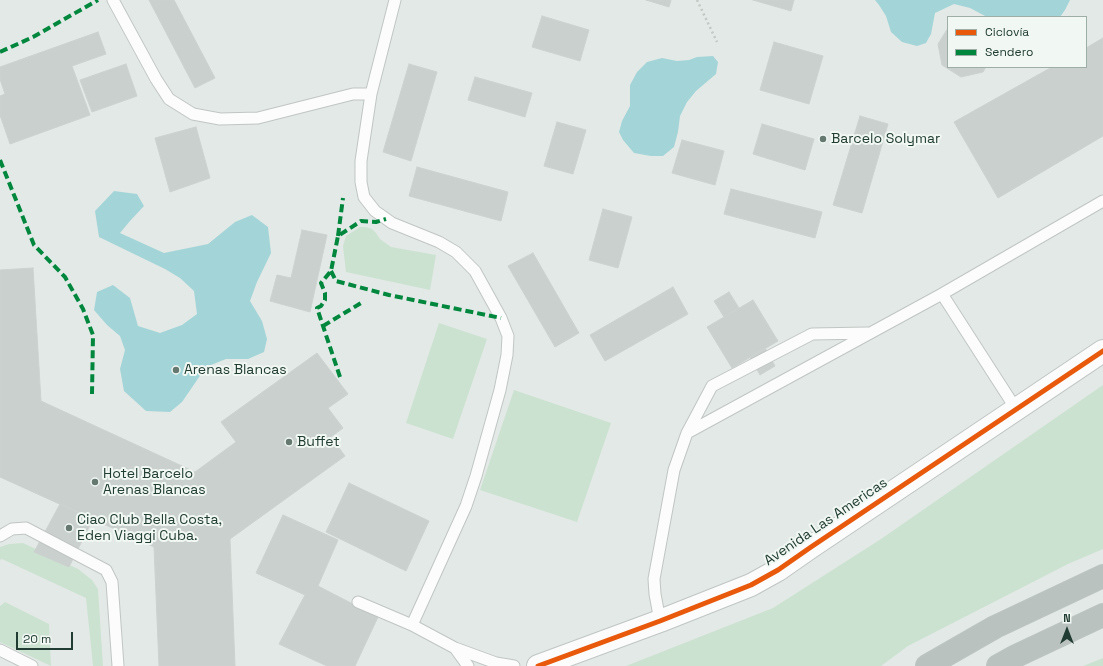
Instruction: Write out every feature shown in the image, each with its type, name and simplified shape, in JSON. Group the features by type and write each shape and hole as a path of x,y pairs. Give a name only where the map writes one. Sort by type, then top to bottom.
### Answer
{"highway":[{"path":"927,666 995,627 1103,576"},
{"path":"998,666 1103,615"}],"street":[{"name":"Avenida Las Americas","path":"538,666 660,621 751,585 778,570 1103,351"}],"lane":[{"path":"112,0 156,79 169,98 193,114 220,119 258,118 353,94 371,94"},
{"path":"395,0 386,30 371,94 361,161 361,182 364,197 375,211 392,223 438,242 456,252 475,271 501,318 508,336 507,355 501,383 476,476 466,506 412,625"},
{"path":"687,433 942,294 1103,201"},
{"path":"942,294 1016,409"},
{"path":"660,621 654,594 654,579 674,470 687,433 712,386 812,334 871,332"},
{"path":"0,536 12,529 26,528 106,570 112,582 118,666"},
{"path":"358,602 412,625 455,648 496,663 514,666"},
{"path":"455,648 468,666"},
{"path":"0,650 32,666"}],"path":[{"path":"697,0 717,42"}],"green space":[{"path":"360,227 372,229 380,239 391,247 436,255 430,290 346,272 343,246 346,236"},
{"path":"439,323 487,339 453,439 406,423"},
{"path":"1103,385 1103,549 1068,564 908,646 881,666 626,666 773,608 881,539"},
{"path":"514,390 611,423 577,522 480,490"},
{"path":"23,543 78,569 92,580 98,589 103,666 93,666 86,598 2,559 0,560 0,547 9,544"},
{"path":"5,602 49,624 51,666 0,642 0,606"},
{"path":"1103,658 1103,666 1083,666"}],"water":[{"path":"875,0 1070,0 1061,16 985,16 970,8 954,4 935,13 931,34 926,43 917,46 902,42 891,32 886,16"},
{"path":"713,56 718,62 716,74 696,91 687,102 680,116 674,147 663,156 651,156 634,153 623,140 619,132 622,121 630,106 630,85 637,72 647,62 662,58 677,61 689,60 697,57"},
{"path":"114,191 137,194 144,206 120,233 164,253 208,244 235,222 252,215 268,227 271,253 257,282 250,301 262,321 267,339 264,352 248,359 226,359 206,367 182,402 170,412 146,411 124,391 120,369 125,350 120,336 107,325 94,310 97,292 113,285 130,298 138,326 160,333 182,325 197,314 194,291 180,278 165,269 99,237 95,211"}],"building":[{"path":"149,0 174,0 215,78 195,88"},
{"path":"646,0 671,0 669,7"},
{"path":"753,0 794,0 791,11"},
{"path":"542,16 589,30 580,61 532,47"},
{"path":"947,30 947,68 985,68 983,72 961,77 942,65 938,44"},
{"path":"98,32 106,54 72,66 90,115 10,144 0,115 0,96 5,94 0,79 0,67"},
{"path":"1103,38 1103,136 998,198 954,122 1050,68 1087,68 1087,47"},
{"path":"774,42 823,56 809,104 760,90"},
{"path":"126,64 137,96 92,112 80,80"},
{"path":"409,64 437,72 411,161 383,152"},
{"path":"475,77 532,93 525,117 468,100"},
{"path":"860,116 888,124 862,213 833,205"},
{"path":"557,122 586,130 573,174 544,166"},
{"path":"762,124 814,139 805,170 753,154"},
{"path":"196,127 210,178 170,192 155,138"},
{"path":"682,140 724,151 715,185 672,173"},
{"path":"417,167 508,192 501,221 409,196"},
{"path":"731,189 822,212 815,238 724,214"},
{"path":"603,209 632,217 618,268 589,260"},
{"path":"302,230 327,235 310,312 270,301 277,275 291,278"},
{"path":"533,253 579,333 555,347 508,266"},
{"path":"33,268 41,401 195,472 236,442 221,422 317,353 348,394 328,408 343,428 331,437 345,456 230,539 235,666 159,666 154,547 0,477 0,270"},
{"path":"673,287 688,314 605,361 590,335"},
{"path":"729,292 739,308 724,317 714,301"},
{"path":"753,300 778,341 732,368 707,327"},
{"path":"765,348 775,366 760,375 750,357"},
{"path":"349,483 429,521 406,571 326,532"},
{"path":"60,504 93,519 69,567 34,552"},
{"path":"283,515 338,540 318,586 378,617 355,666 327,666 279,644 305,595 256,573"}],"marked path":[{"path":"0,52 33,37 98,0"},
{"path":"0,160 34,245 65,277 83,309 93,335 92,394"},
{"path":"338,236 343,198"},
{"path":"340,377 317,308 321,306 325,300 325,293 321,283 331,271 338,236 361,221 376,222 386,219"},
{"path":"331,271 336,281 389,295 501,318"},
{"path":"323,326 361,303"}],"cycle path":[{"path":"538,666 660,621 751,585 778,570 1103,351"}],"place":[{"name":"Barcelo Solymar","path":"823,139"},
{"name":"Arenas Blancas","path":"176,370"},
{"name":"Buffet","path":"289,442"},
{"name":"Hotel Barcelo Arenas Blancas","path":"95,482"},
{"name":"Ciao Club Bella Costa, Eden Viaggi Cuba.","path":"69,528"}]}
